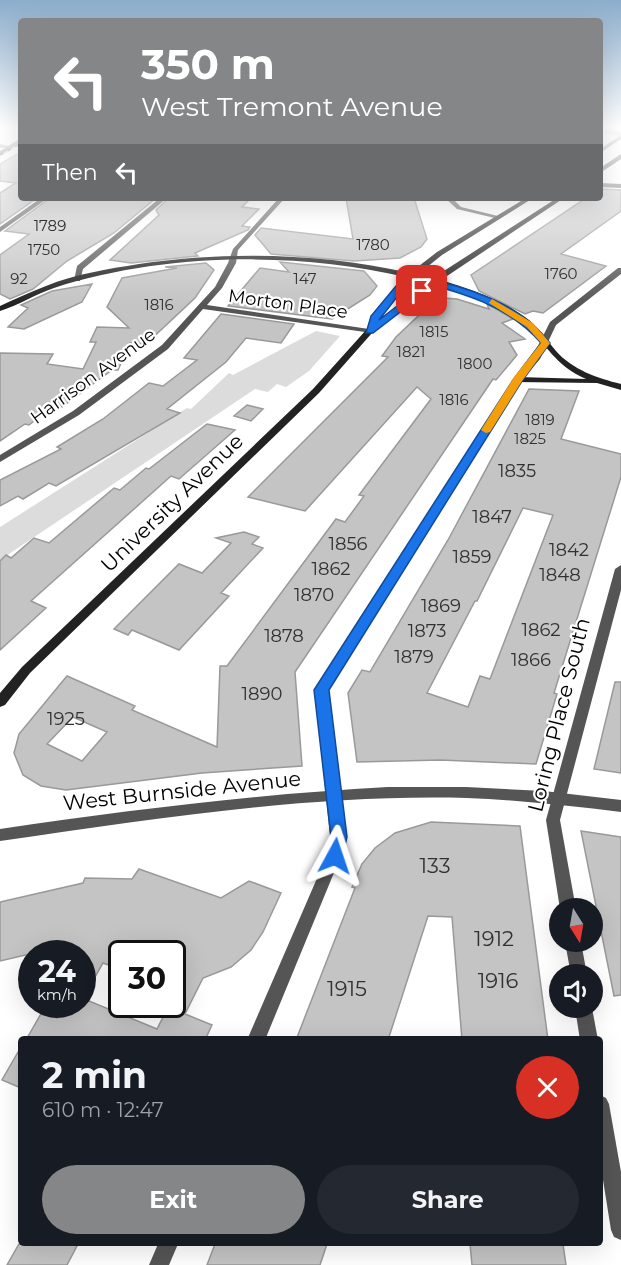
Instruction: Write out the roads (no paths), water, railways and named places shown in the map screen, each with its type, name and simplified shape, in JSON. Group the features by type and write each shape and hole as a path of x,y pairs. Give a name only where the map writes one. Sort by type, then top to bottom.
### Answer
{"main road":[{"name":"University Avenue","path":"369,331 376,316 409,276 525,201"},
{"name":"University Avenue","path":"0,702 26,670 316,392 369,331 434,282 556,201"},
{"path":"0,309 29,294 77,279 143,266 234,256 308,261 409,276 478,296 512,312 530,325 572,369 602,382 621,387"},
{"path":"518,380 602,382"}],"street":[{"path":"0,230 41,201"},
{"path":"77,279 80,268 160,201"},
{"name":"Harrison Avenue","path":"0,459 76,413 165,347 202,307 228,271 235,249 279,201"},
{"path":"451,201 459,208 500,217"},
{"path":"258,1036 335,856 339,837 321,690 518,380 545,343 553,324 621,270"},
{"name":"Morton Place","path":"202,307 369,331"},
{"name":"Loring Place South","path":"566,898 553,820 621,568"},
{"name":"West Burnside Avenue","path":"0,835 159,812 334,797 446,793 559,798 621,806"},
{"path":"586,1018 588,1036"},
{"path":"603,1122 621,1230"},
{"path":"159,1265 167,1246"}]}
